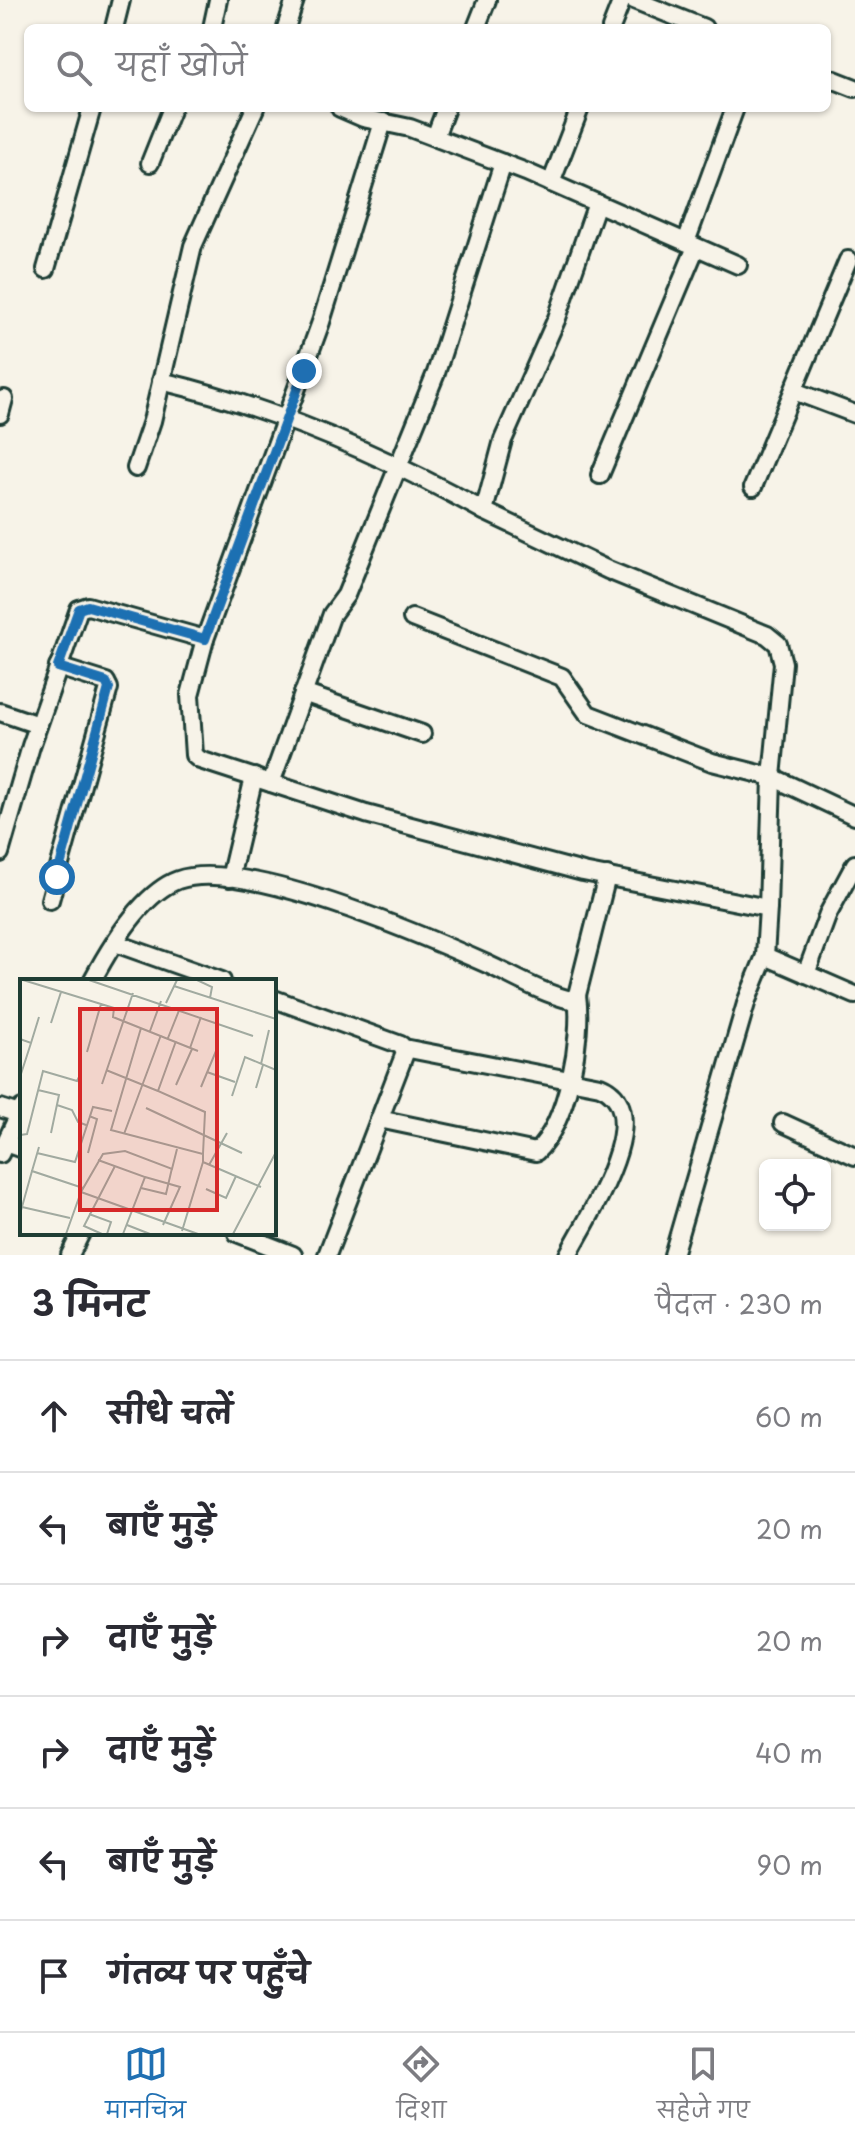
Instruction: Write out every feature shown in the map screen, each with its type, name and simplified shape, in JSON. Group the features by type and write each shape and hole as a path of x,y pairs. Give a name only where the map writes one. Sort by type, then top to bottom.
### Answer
{"street":[{"path":"115,24 121,0"},
{"path":"213,24 218,0"},
{"path":"287,24 295,0"},
{"path":"478,24 487,0"},
{"path":"613,24 622,0"},
{"path":"634,0 694,24"},
{"path":"831,79 855,88"},
{"path":"46,269 91,112"},
{"path":"150,163 170,112"},
{"path":"136,468 161,381 193,246 253,112"},
{"path":"352,112 435,137 503,163 738,265"},
{"path":"435,137 444,112"},
{"path":"551,183 578,112"},
{"path":"600,475 691,244 734,112"},
{"path":"383,122 287,419 205,639 190,695 194,755 366,814 607,876 768,908"},
{"path":"271,783 332,614 346,595 436,373 503,163"},
{"path":"484,511 503,440 557,318 597,203"},
{"path":"753,487 848,260"},
{"path":"161,381 228,397 401,465 484,511 608,570 767,635 778,644 783,663 772,777 765,956 747,1000 673,1255"},
{"path":"794,391 855,414"},
{"path":"0,853 38,725 79,609 88,606 205,639"},
{"path":"412,618 562,677 588,714 712,762 772,777 855,816"},
{"path":"50,900 109,688 106,682 58,667"},
{"path":"303,693 422,734"},
{"path":"0,712 38,725"},
{"path":"230,878 254,777"},
{"path":"806,974 828,914 855,864"},
{"path":"93,979 141,907 177,880 215,875 282,889 394,922 563,998 571,1000 577,995"},
{"path":"379,1119 536,1152 545,1144 571,1080 581,1023 577,995 607,876"},
{"path":"115,943 216,979"},
{"path":"765,956 855,995"},
{"path":"276,1000 404,1048 609,1089 624,1112 626,1123 615,1159 568,1255"},
{"path":"327,1255 404,1048"},
{"path":"0,1108 20,1111 2,1148"},
{"path":"783,1123 855,1156"},
{"path":"70,1255 80,1235"},
{"path":"242,1235 293,1255"}],"route":[{"path":"57,877 109,688 106,682 58,667 79,609 88,606 205,639 304,371"}]}
